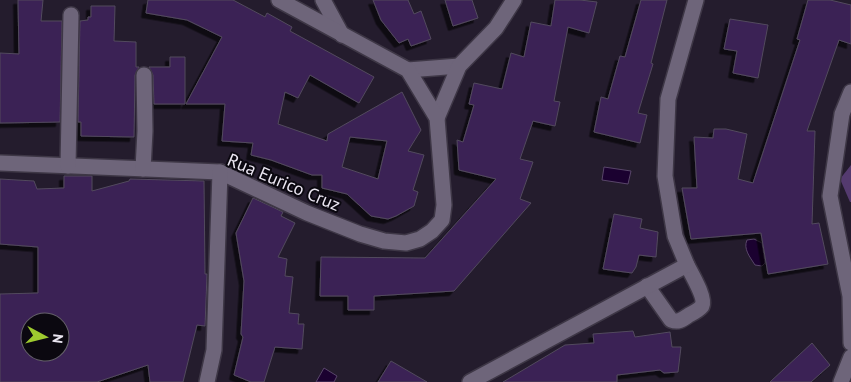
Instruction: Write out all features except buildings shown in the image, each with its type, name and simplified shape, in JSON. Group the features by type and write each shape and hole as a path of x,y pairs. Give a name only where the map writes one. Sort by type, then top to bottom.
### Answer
{"street":[{"path":"324,0 342,34"},
{"path":"437,118 459,66 496,28 514,0"},
{"path":"647,286 671,320 676,322 700,308 703,303 702,296 675,236 665,176 668,99 696,0"},
{"path":"286,2 408,70 437,118"},
{"path":"68,166 71,15"},
{"path":"408,70 459,66"},
{"path":"143,169 145,131 144,75"},
{"path":"851,92 842,114 830,196 850,296 851,343"},
{"name":"Rua Eurico Cruz","path":"0,163 220,172 306,213 360,234 384,241 406,243 420,239 432,232 442,220 444,205 437,118"},
{"path":"208,382 214,350 220,172"},
{"path":"470,382 687,265"},
{"path":"841,382 851,357"}],"shaded area":[{"path":"851,165 851,202 850,202 840,179"},
{"path":"604,167 631,171 628,184 602,180"},
{"path":"754,239 762,243 765,263 762,266 755,265 746,250 747,240"},
{"path":"324,368 337,376 334,382 316,382"}]}
